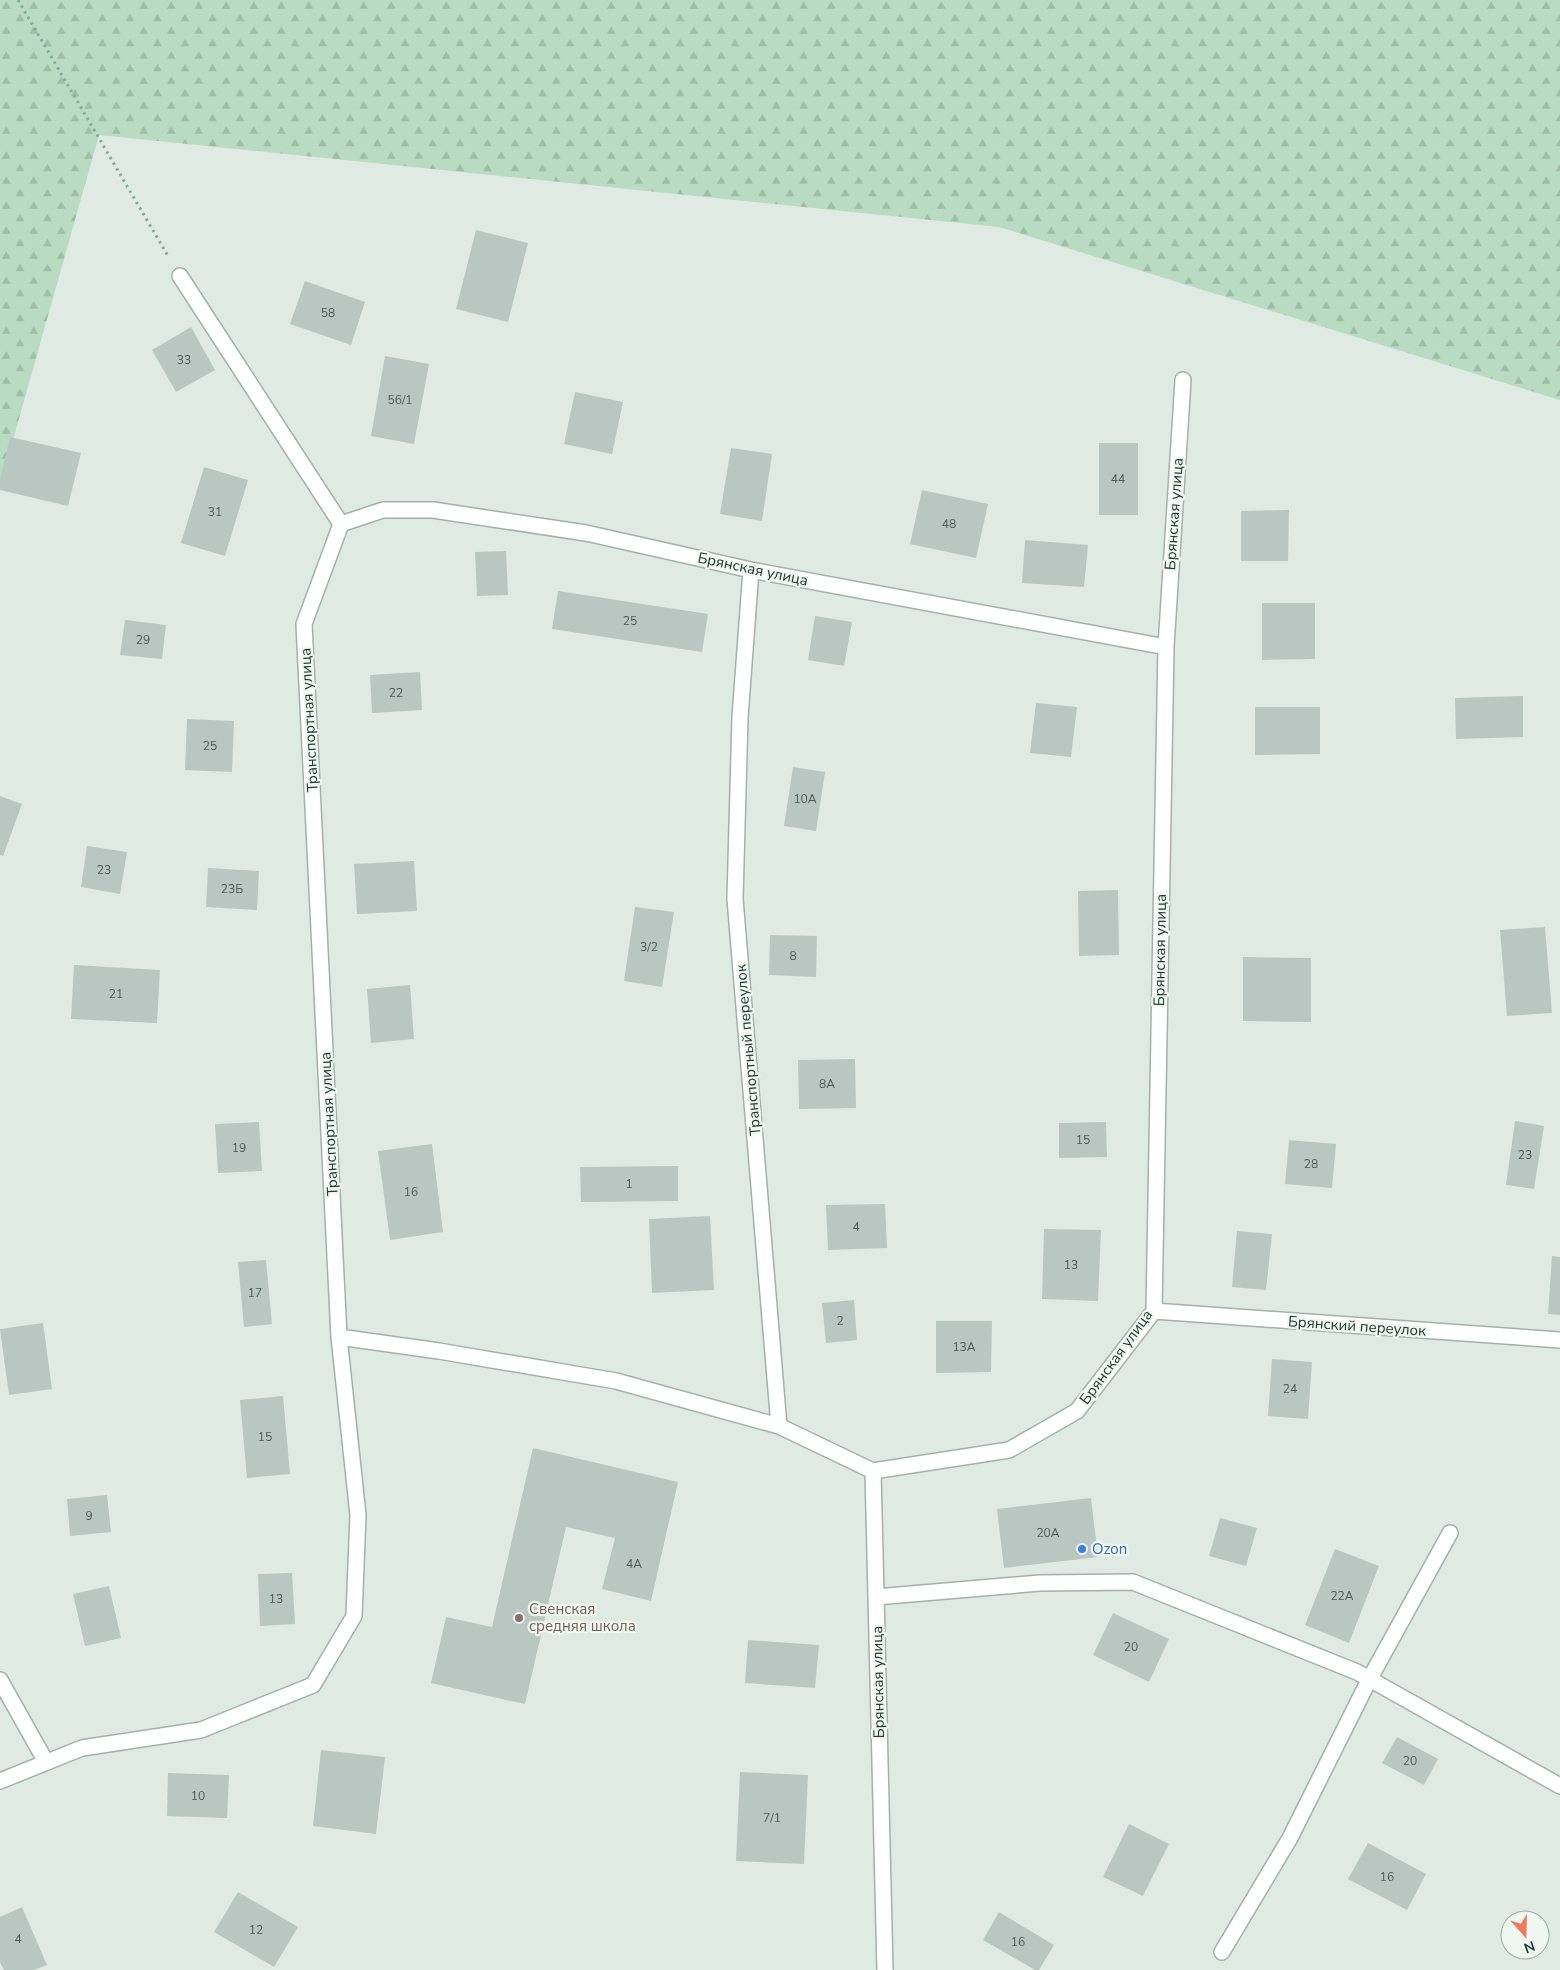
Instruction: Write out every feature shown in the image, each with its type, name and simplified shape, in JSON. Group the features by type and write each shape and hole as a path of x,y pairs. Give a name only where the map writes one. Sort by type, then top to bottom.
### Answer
{"street":[{"path":"180,276 341,524"},
{"name":"Брянская улица","path":"885,1970 873,1471 1008,1450 1077,1411 1154,1311 1166,648 1183,380"},
{"name":"Брянская улица","path":"341,524 383,510 433,510 586,533 751,570 1166,648"},
{"name":"Транспортная улица","path":"0,1781 82,1748 201,1730 313,1685 354,1616 358,1515 340,1337 304,624 341,524"},
{"name":"Транспортный переулок","path":"751,570 740,718 735,899 779,1426"},
{"name":"Брянский переулок","path":"1154,1311 1560,1340"},
{"path":"340,1337 439,1351 616,1381 779,1426 873,1471"},
{"path":"1222,1952 1290,1838 1369,1680 1450,1533"},
{"path":"876,1596 1040,1584 1133,1582 1356,1672 1560,1786"},
{"path":"0,1680 46,1762"}],"path":[{"path":"18,0 180,276"}],"green space":[{"path":"0,0 1560,0 1560,400 999,227 99,135 0,486"}],"building":[{"path":"476,230 528,243 508,322 456,309"},
{"path":"305,281 365,302 351,345 290,324"},
{"path":"191,327 215,370 176,392 152,350"},
{"path":"385,356 429,364 414,444 371,436"},
{"path":"575,392 623,402 612,454 564,444"},
{"path":"10,437 81,453 68,506 0,490 0,480"},
{"path":"1099,443 1138,443 1138,515 1099,515"},
{"path":"731,448 772,454 762,521 720,514"},
{"path":"204,467 248,480 225,556 181,543"},
{"path":"922,490 988,504 976,558 910,544"},
{"path":"1289,510 1288,561 1241,561 1241,511"},
{"path":"1025,540 1088,545 1084,587 1022,583"},
{"path":"506,551 508,595 477,596 475,552"},
{"path":"558,591 708,614 702,652 552,629"},
{"path":"1262,603 1315,603 1315,659 1262,660"},
{"path":"815,616 852,622 844,666 808,660"},
{"path":"125,620 166,625 162,659 120,655"},
{"path":"420,672 422,710 372,713 370,675"},
{"path":"1523,696 1523,737 1456,739 1455,698"},
{"path":"1036,703 1077,707 1071,757 1030,753"},
{"path":"1255,707 1320,707 1320,754 1255,755"},
{"path":"187,719 234,721 232,772 185,770"},
{"path":"793,767 825,772 816,831 784,826"},
{"path":"0,796 22,804 3,856 0,855"},
{"path":"87,846 127,852 120,894 81,887"},
{"path":"414,861 417,911 357,914 354,864"},
{"path":"208,868 259,871 257,910 206,907"},
{"path":"1118,890 1119,955 1079,956 1078,891"},
{"path":"635,907 674,912 662,987 624,981"},
{"path":"1545,927 1552,1013 1507,1016 1500,930"},
{"path":"770,935 817,936 816,977 769,975"},
{"path":"1243,957 1311,958 1311,1022 1243,1021"},
{"path":"74,965 160,970 157,1023 71,1019"},
{"path":"410,985 414,1039 371,1043 367,989"},
{"path":"855,1059 856,1108 799,1109 798,1060"},
{"path":"1515,1121 1544,1126 1534,1189 1506,1185"},
{"path":"259,1122 262,1171 218,1173 215,1124"},
{"path":"1106,1122 1107,1157 1059,1158 1059,1123"},
{"path":"1289,1140 1336,1144 1332,1188 1285,1184"},
{"path":"432,1144 443,1232 390,1240 378,1151"},
{"path":"678,1166 678,1201 581,1202 580,1167"},
{"path":"885,1204 887,1248 828,1250 826,1205"},
{"path":"710,1216 714,1290 652,1293 649,1219"},
{"path":"1044,1229 1101,1230 1098,1301 1042,1299"},
{"path":"1237,1231 1272,1234 1266,1290 1232,1287"},
{"path":"1552,1256 1560,1257 1560,1315 1548,1314"},
{"path":"266,1260 272,1324 244,1327 238,1262"},
{"path":"854,1300 857,1340 826,1343 822,1303"},
{"path":"936,1321 992,1321 991,1372 936,1373"},
{"path":"43,1323 52,1389 9,1395 0,1329"},
{"path":"1272,1359 1312,1362 1308,1419 1268,1416"},
{"path":"283,1396 290,1474 247,1478 240,1400"},
{"path":"533,1448 678,1482 651,1601 602,1589 615,1538 566,1527 525,1704 431,1683 446,1617 492,1627"},
{"path":"107,1495 111,1532 70,1536 67,1499"},
{"path":"1091,1498 1098,1557 1004,1568 997,1509"},
{"path":"1220,1518 1257,1528 1246,1566 1209,1556"},
{"path":"1335,1549 1379,1566 1349,1643 1305,1625"},
{"path":"292,1573 295,1624 260,1626 258,1574"},
{"path":"109,1586 121,1638 85,1646 73,1594"},
{"path":"1113,1613 1169,1639 1149,1682 1093,1655"},
{"path":"748,1640 819,1645 815,1688 745,1683"},
{"path":"1397,1737 1438,1759 1424,1785 1382,1763"},
{"path":"321,1750 385,1757 376,1834 313,1826"},
{"path":"740,1772 808,1775 804,1864 736,1861"},
{"path":"168,1773 229,1775 227,1818 167,1816"},
{"path":"1129,1824 1169,1844 1143,1896 1103,1877"},
{"path":"1368,1843 1426,1874 1407,1910 1348,1879"},
{"path":"238,1892 298,1927 274,1967 214,1932"},
{"path":"22,1907 47,1965 34,1970 4,1970 0,1962 0,1917"},
{"path":"999,1912 1054,1945 1039,1970 1035,1970 983,1940"}],"place":[{"name":"Ozon","path":"1082,1549"},
{"name":"Свенская средняя школа","path":"519,1618"}]}
